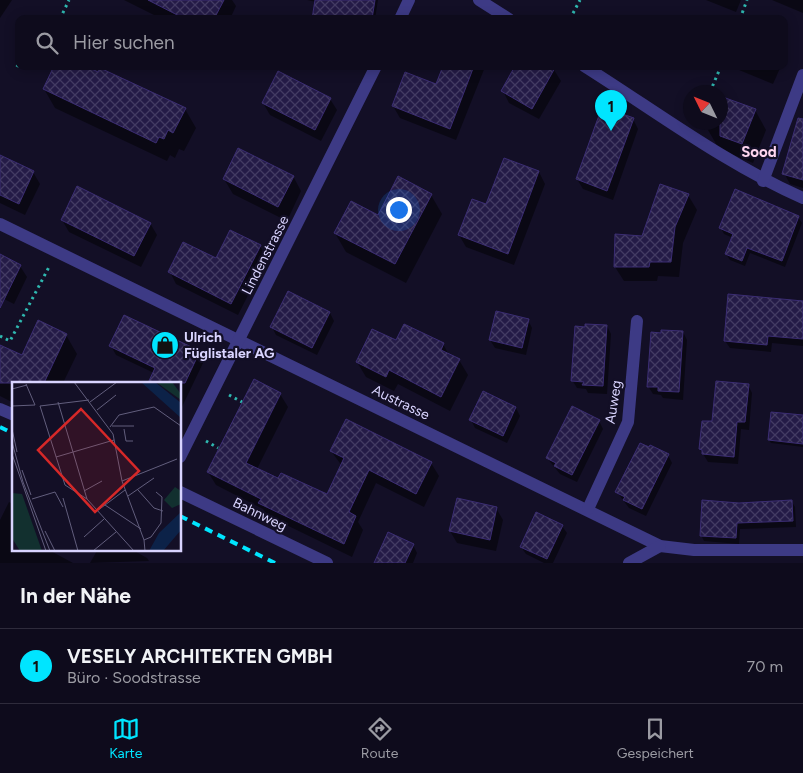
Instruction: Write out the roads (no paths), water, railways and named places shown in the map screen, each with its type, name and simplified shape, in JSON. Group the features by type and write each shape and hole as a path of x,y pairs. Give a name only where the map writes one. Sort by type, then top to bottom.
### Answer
{"street":[{"path":"402,15 409,0"},
{"path":"479,0 503,15"},
{"name":"Lindenstrasse","path":"181,455 374,70"},
{"path":"590,70 671,126 763,181 803,198"},
{"path":"763,181 803,75"},
{"name":"Austrasse","path":"0,224 588,509 660,546 694,550 803,550"},
{"name":"Auweg","path":"588,509 628,422 637,322"},
{"path":"0,409 12,414"},
{"name":"Bahnweg","path":"181,492 327,563"},
{"path":"629,563 660,546"}],"railway":[{"path":"0,427 12,433"},
{"path":"181,516 275,563"}],"place":[{"name":"VESELY ARCHITEKTEN GMBH","path":"611,131"},
{"name":"Ulrich Füglistaler AG","path":"165,345"}],"district":[{"name":"Sood","path":"759,152"}]}
